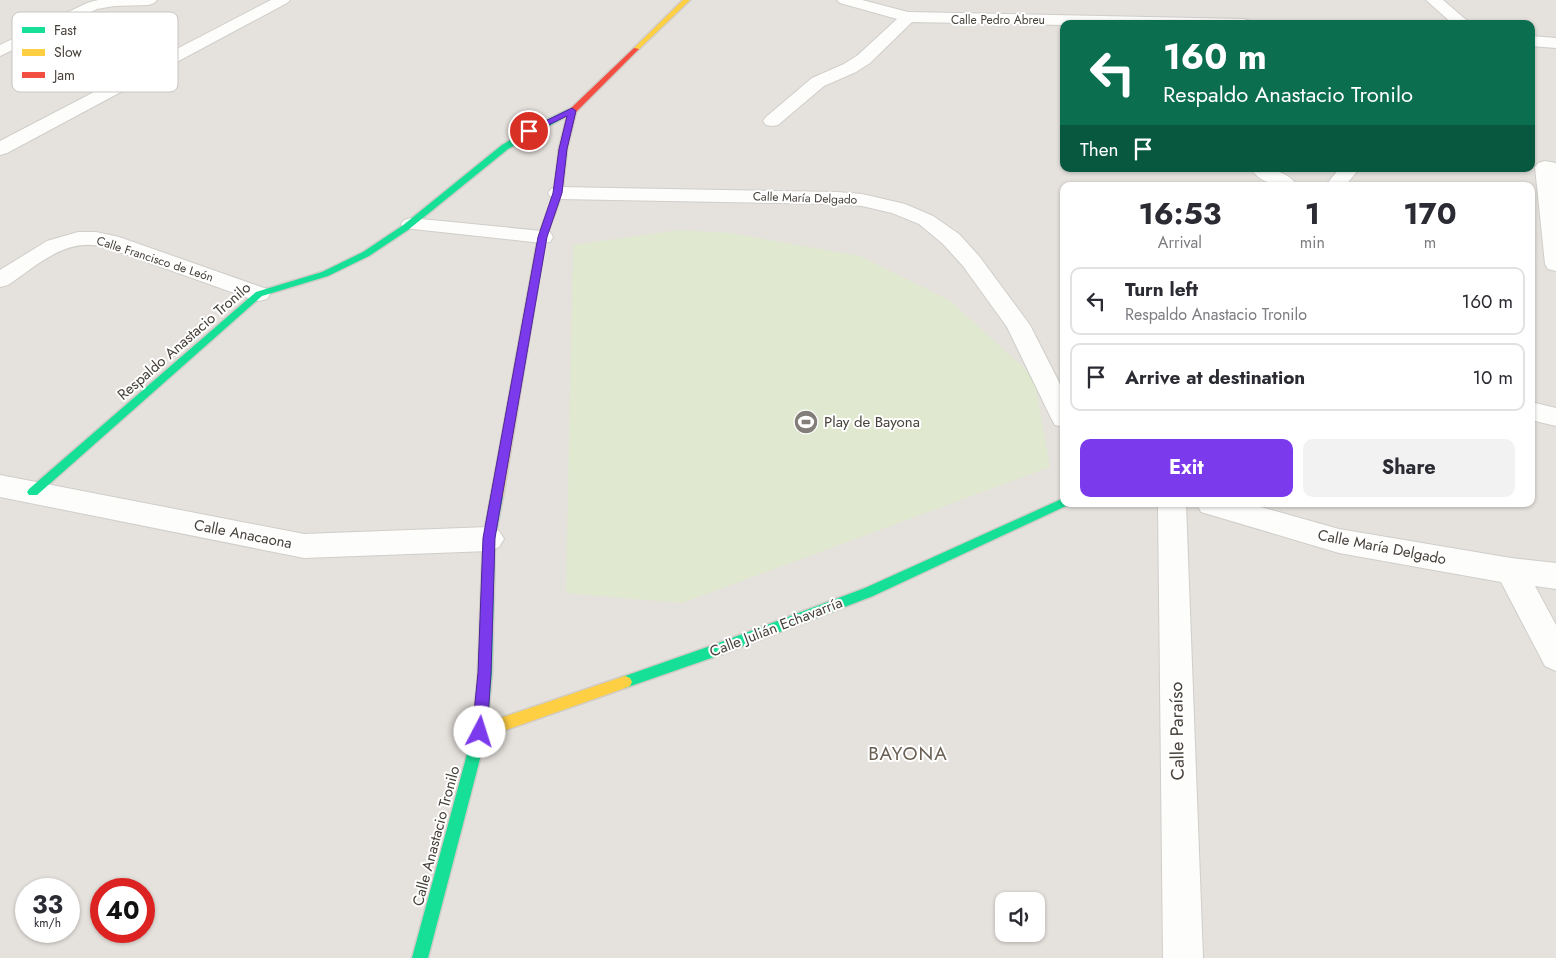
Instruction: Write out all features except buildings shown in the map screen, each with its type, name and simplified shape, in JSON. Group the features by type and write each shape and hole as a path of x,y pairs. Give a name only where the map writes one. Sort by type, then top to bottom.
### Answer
{"street":[{"path":"80,12 92,6 114,1 149,0"},
{"path":"178,54 282,0"},
{"path":"572,111 687,0"},
{"name":"Calle Pedro Abreu","path":"845,0 908,17 947,20 1060,22"},
{"path":"1434,0 1458,20"},
{"path":"1186,7 1195,20"},
{"path":"772,121 818,82 850,68 864,59 908,17"},
{"path":"1535,41 1556,42"},
{"path":"0,51 12,45"},
{"path":"2,146 106,92"},
{"name":"Calle Anastacio Tronilo","path":"420,958 480,732 485,673 489,538 542,237 558,193 563,149 572,111"},
{"name":"Respaldo Anastacio Tronilo","path":"33,492 259,294 303,281 345,265 411,224 496,154 529,131 572,111"},
{"path":"1544,166 1556,264"},
{"path":"1266,172 1282,182"},
{"path":"1338,182 1347,172"},
{"name":"Calle María Delgado","path":"558,193 836,198 862,200 898,208 926,220 951,238 971,261 1018,325 1060,410"},
{"path":"411,224 542,237"},
{"name":"Calle Francisco de León","path":"0,280 54,246 72,240 90,238 111,242 259,294"},
{"path":"1535,412 1556,417"},
{"name":"Calle Anacaona","path":"0,486 304,546 489,538"},
{"name":"Calle Julián Echavarría","path":"480,732 717,650 869,592 1060,504"},
{"name":"Calle Paraíso","path":"1172,507 1182,958"},
{"name":"Calle María Delgado","path":"1222,507 1339,540 1511,571 1556,576"},
{"path":"1511,571 1556,656"}],"shaded area":[{"path":"0,0 1556,0 1556,958 0,958"}],"green space":[{"name":"Play de Bayona","path":"680,230 730,233 860,256 949,300 1034,377 1050,467 682,603 566,593 573,245"}],"traffic: fast":[{"path":"33,492 259,294 325,274 366,254 405,228 505,147 533,130 572,111"},
{"path":"420,958 480,732 485,673 489,539 497,496"},
{"path":"625,682 717,650 869,592 1060,504"}],"traffic: slow":[{"path":"636,49 687,0"},
{"path":"497,496 542,237 551,213"},
{"path":"480,732 625,682"}],"traffic: jam":[{"path":"551,213 558,193 563,149 572,111 636,49"}],"place":[{"name":"Play de Bayona","path":"806,422"}],"district":[{"name":"BAYONA","path":"908,753"}],"route":[{"path":"480,732 485,673 489,538 542,237 558,193 563,149 572,111 529,131"}]}
